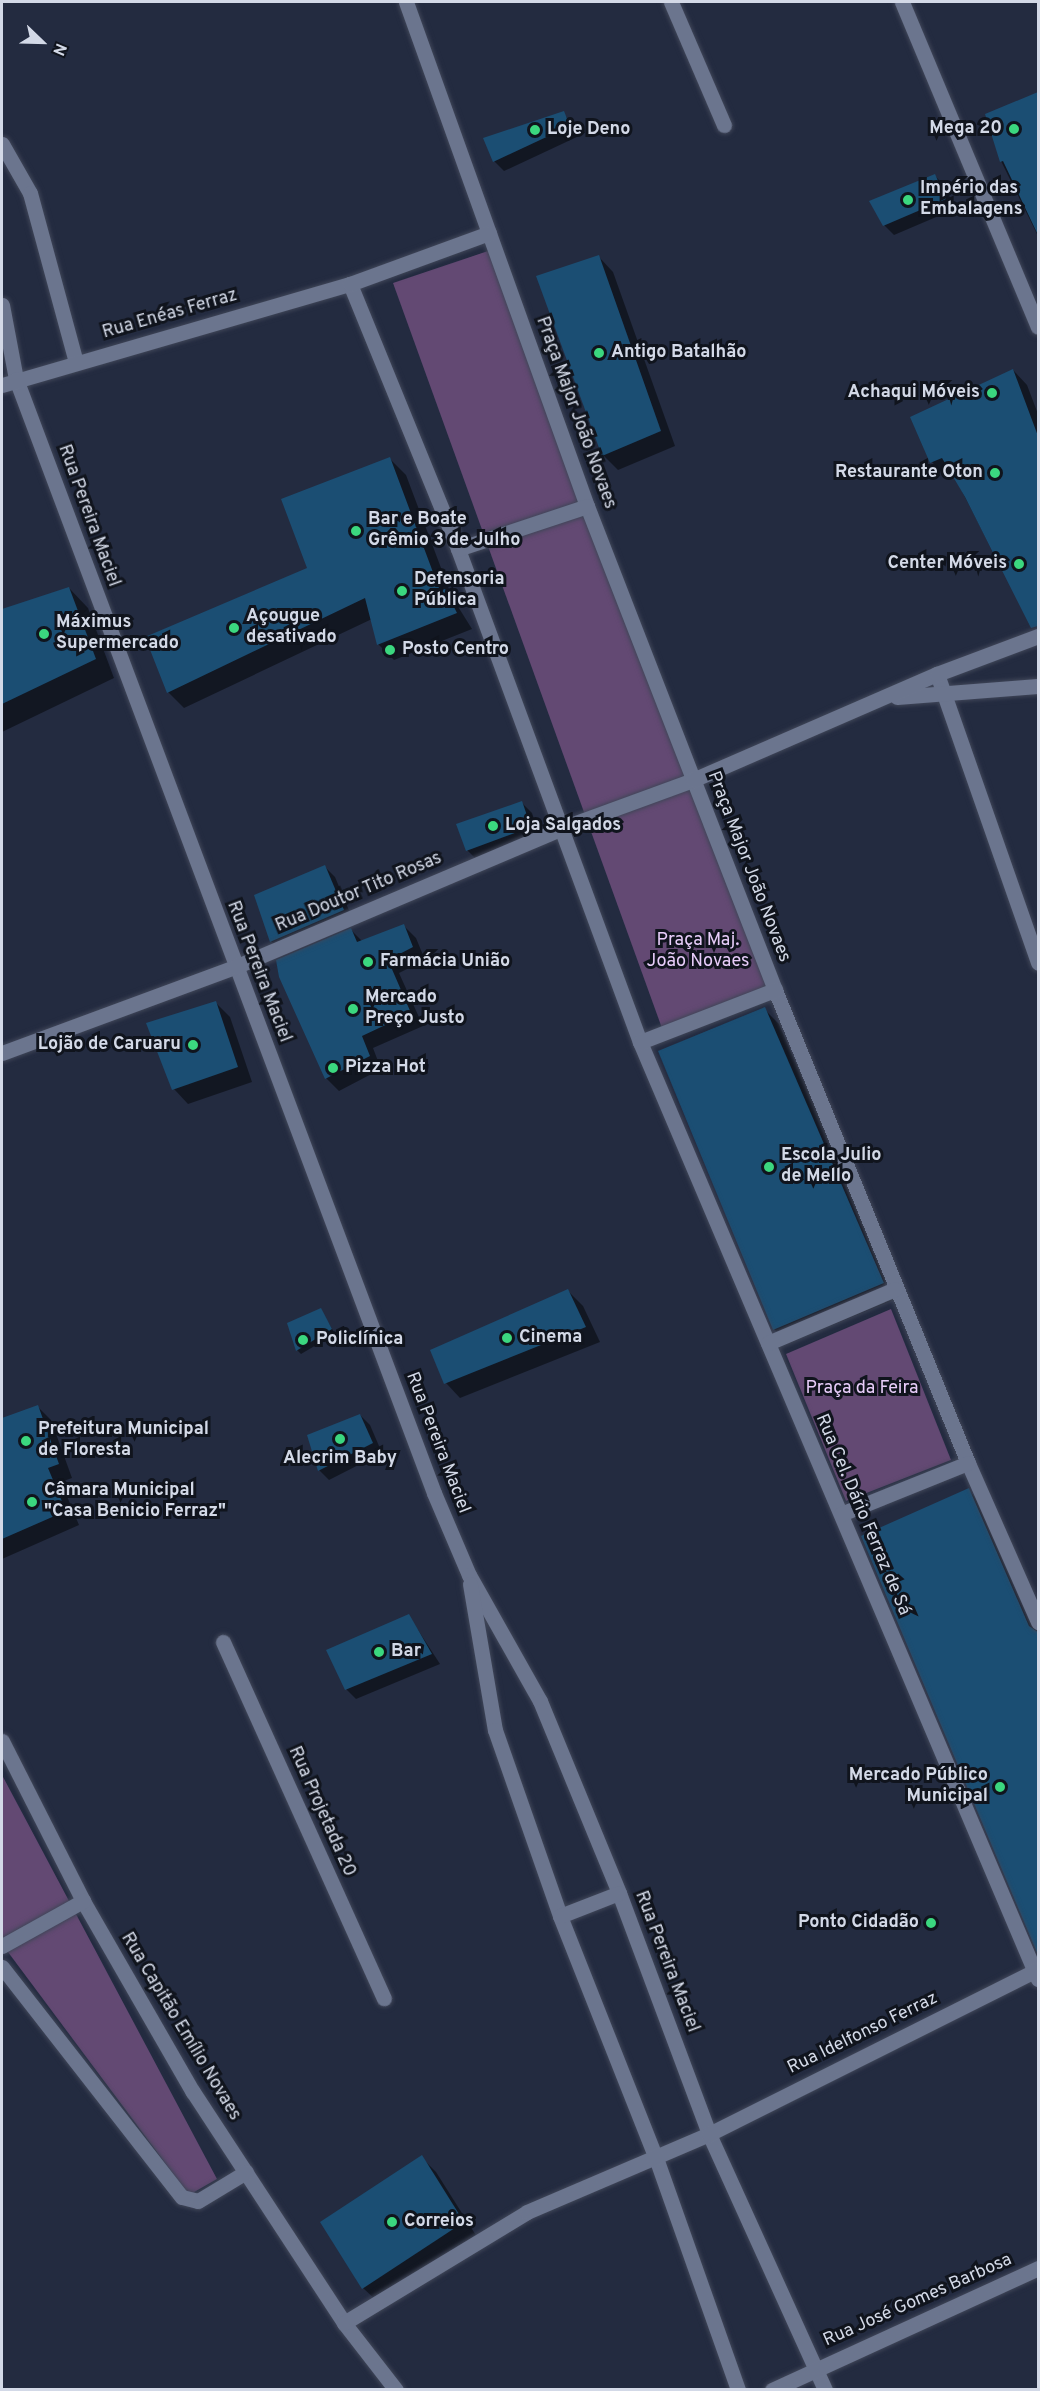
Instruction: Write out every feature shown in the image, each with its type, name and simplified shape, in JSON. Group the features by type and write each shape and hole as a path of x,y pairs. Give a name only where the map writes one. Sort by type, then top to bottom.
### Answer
{"street":[{"name":"Praça Major João Novaes","path":"406,2 587,506 775,990 640,1042"},
{"path":"671,2 724,125"},
{"path":"902,2 1038,327"},
{"path":"2,144 30,193 76,362"},
{"name":"Rua Enéas Ferraz","path":"2,385 16,379 350,284 489,234"},
{"path":"350,284 458,549 640,1042"},
{"name":"Rua Pereira Maciel","path":"2,305 16,379 235,967 469,1575 540,1701 619,1893 709,2134 825,2390"},
{"path":"458,549 587,506"},
{"name":"Rua Doutor Tito Rosas","path":"2,1053 235,967 562,828 693,780 937,674 1038,636"},
{"path":"937,674 1038,963"},
{"path":"882,699 942,692 1038,686"},
{"path":"775,990 968,1463 1038,1622"},
{"name":"Rua Cel. Dário Ferraz de Sá","path":"640,1042 1037,1973"},
{"path":"768,1343 896,1288"},
{"path":"841,1514 968,1463"},
{"name":"Rua Pereira Maciel","path":"469,1575 495,1730 560,1916 656,2158 738,2390"},
{"name":"Rua Projetada 20","path":"223,1642 384,1998"},
{"name":"Rua Capitão Emílio Novaes","path":"2,1741 83,1901 193,2092 344,2323 396,2390"},
{"path":"560,1916 619,1893"},
{"path":"2,1946 83,1901"},
{"path":"2,1967 182,2198 198,2201 246,2172"},
{"name":"Rua Idelfonso Ferraz","path":"656,2158 1037,1973"},
{"path":"344,2323 527,2212 656,2158"},
{"name":"Rua José Gomes Barbosa","path":"772,2390 1038,2268"}],"green space":[{"name":"Praça Maj. João Novaes","path":"491,250 775,990 663,1031 393,283"},
{"name":"Praça da Feira","path":"891,1309 951,1460 846,1501 786,1354"},
{"path":"2,1775 217,2179 189,2195 2,1944"}],"building":[{"path":"1038,92 1038,235 1003,161 1000,162 985,114"},
{"name":"Loje Deno","path":"564,111 570,126 493,162 483,138"},
{"name":"Império das Embalagens","path":"935,174 946,199 883,226 869,201"},
{"name":"Antigo Batalhão","path":"599,255 661,431 602,456 536,276"},
{"path":"1013,369 1038,436 1038,626 1031,628 965,497 942,458 930,463 910,417"},
{"path":"390,457 440,591 445,589 457,613 377,645 365,598 167,693 145,637 307,568 281,499"},
{"name":"Máximus Supermercado","path":"69,587 96,659 2,704 2,609"},
{"name":"Loja Salgados","path":"522,801 531,827 466,851 456,824"},
{"path":"325,865 344,910 270,942 254,895"},
{"path":"404,924 413,947 388,960 411,1013 362,1036 370,1056 325,1079 279,977 276,960 351,928 357,942"},
{"name":"Lojão de Caruaru","path":"216,1001 238,1067 172,1090 146,1023"},
{"name":"Escola Julio de Mello","path":"765,1007 884,1283 773,1330 658,1051"},
{"name":"Cinema","path":"568,1289 586,1327 444,1384 430,1350"},
{"name":"Policlínica","path":"321,1308 332,1329 296,1351 287,1323"},
{"path":"38,1405 59,1464 48,1468 66,1511 2,1539 2,1418"},
{"name":"Alecrim Baby","path":"360,1414 373,1443 318,1471 307,1435"},
{"name":"Mercado Público Municipal","path":"969,1488 1029,1626 1038,1632 1038,1955 861,1536"},
{"name":"Bar","path":"409,1614 432,1654 345,1690 326,1650"},
{"name":"Correios","path":"422,2155 464,2222 362,2289 320,2222"}],"place":[{"name":"Mega 20","path":"1014,129"},
{"name":"Loje Deno","path":"535,130"},
{"name":"Império das Embalagens","path":"908,200"},
{"name":"Antigo Batalhão","path":"599,353"},
{"name":"Achaqui Móveis","path":"992,393"},
{"name":"Restaurante Oton","path":"995,473"},
{"name":"Bar e Boate Grêmio 3 de Julho","path":"356,531"},
{"name":"Center Móveis","path":"1019,564"},
{"name":"Defensoria Pública","path":"402,591"},
{"name":"Açougue desativado","path":"234,628"},
{"name":"Máximus Supermercado","path":"44,634"},
{"name":"Posto Centro","path":"390,650"},
{"name":"Loja Salgados","path":"493,826"},
{"name":"Farmácia União","path":"368,962"},
{"name":"Mercado Preço Justo","path":"353,1009"},
{"name":"Lojão de Caruaru","path":"193,1045"},
{"name":"Pizza Hot","path":"333,1068"},
{"name":"Escola Julio de Mello","path":"769,1167"},
{"name":"Cinema","path":"507,1338"},
{"name":"Policlínica","path":"303,1340"},
{"name":"Alecrim Baby","path":"340,1439"},
{"name":"Prefeitura Municipal de Floresta","path":"26,1441"},
{"name":"Câmara Municipal \"Casa Benicio Ferraz\"","path":"32,1502"},
{"name":"Bar","path":"379,1652"},
{"name":"Mercado Público Municipal","path":"1000,1787"},
{"name":"Ponto Cidadão","path":"931,1923"},
{"name":"Correios","path":"392,2222"}]}
